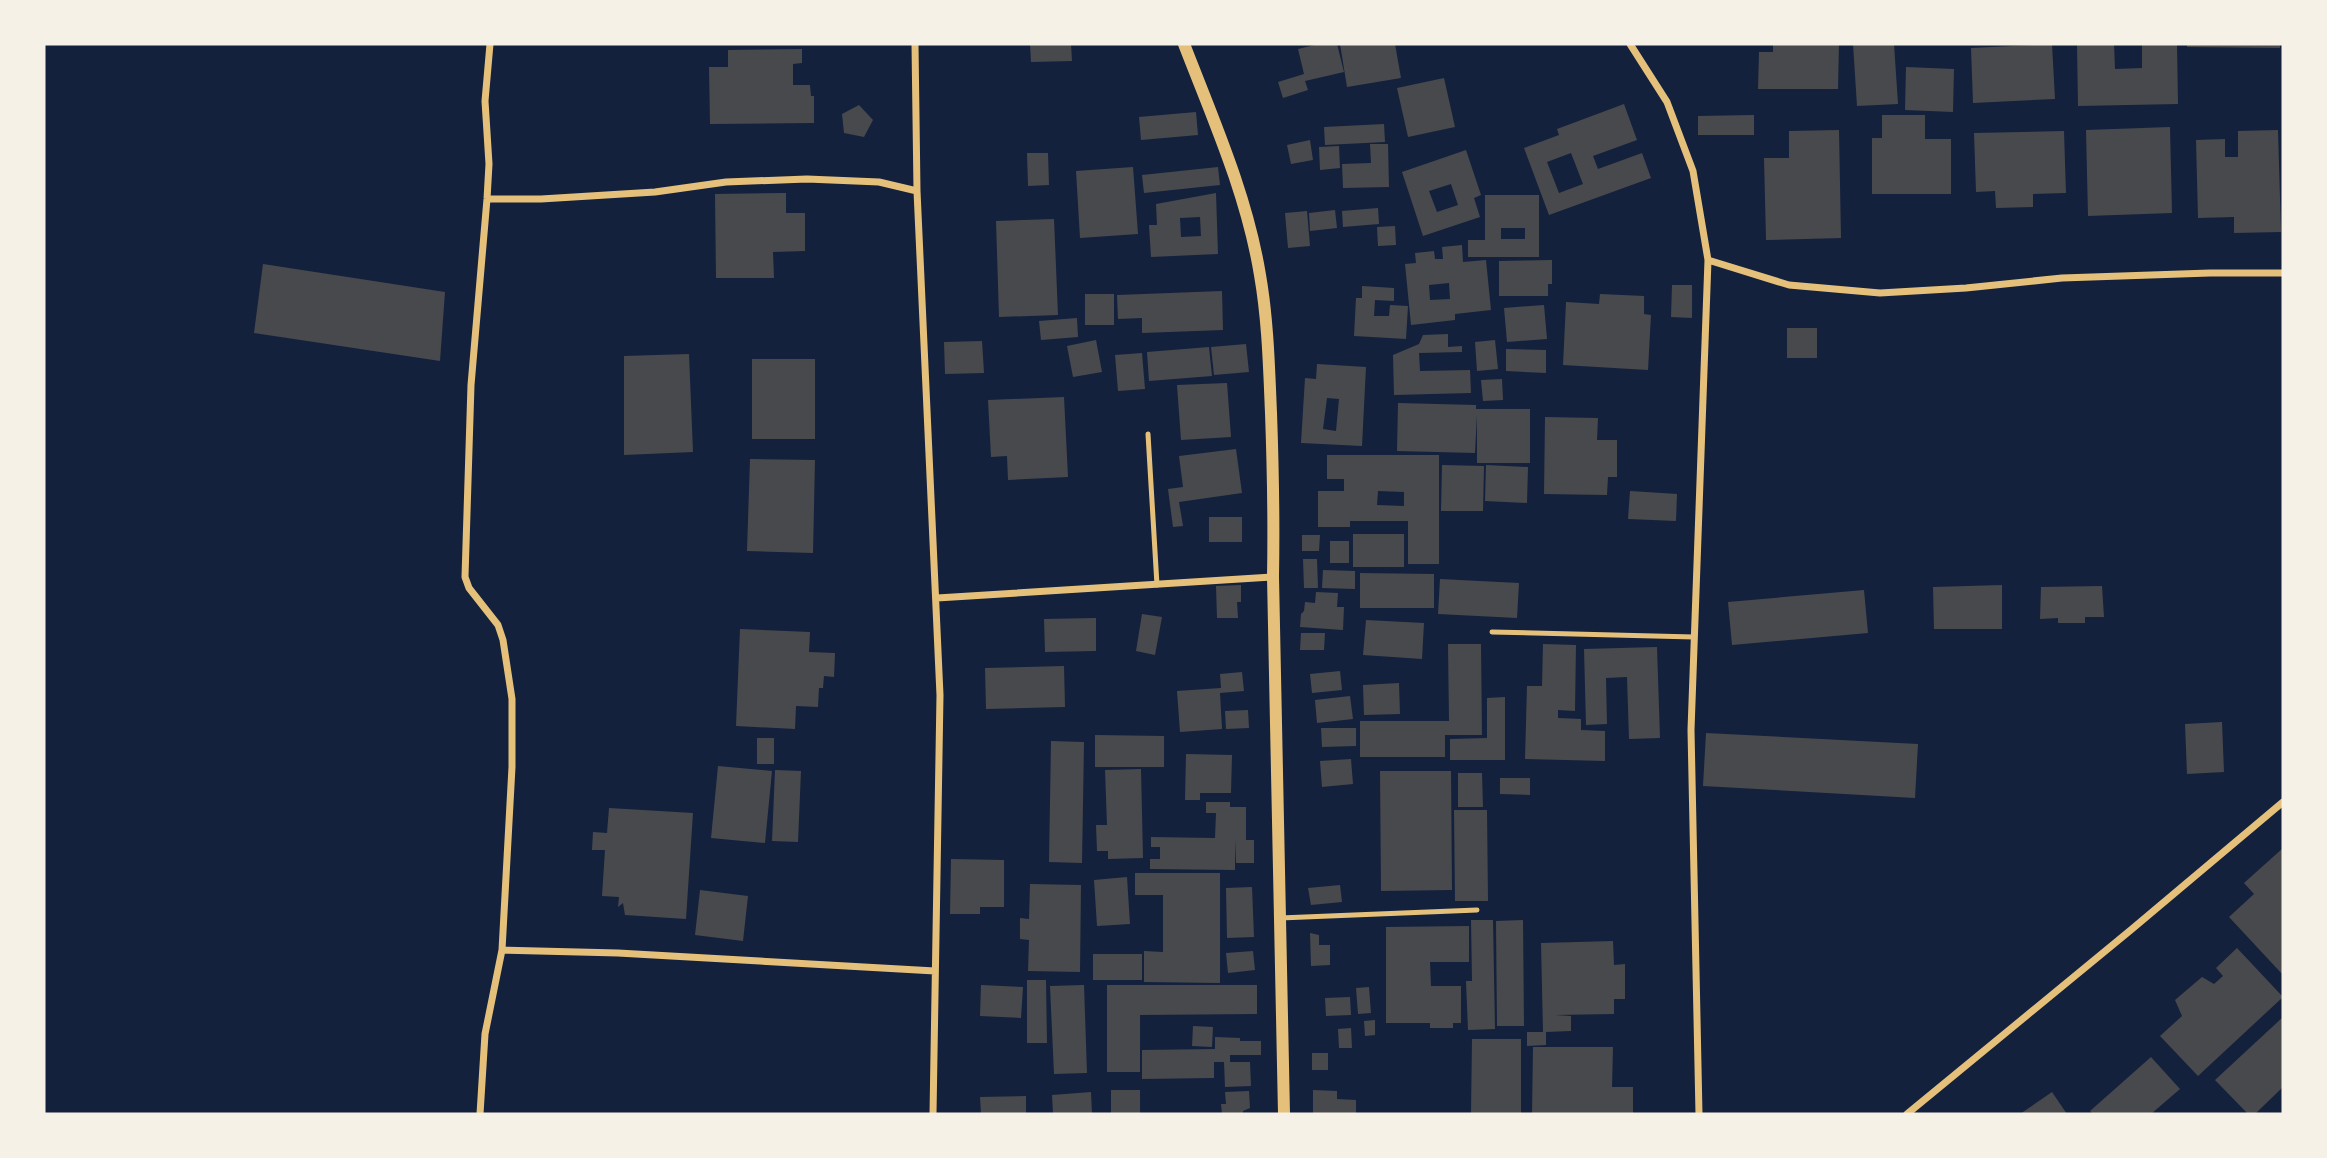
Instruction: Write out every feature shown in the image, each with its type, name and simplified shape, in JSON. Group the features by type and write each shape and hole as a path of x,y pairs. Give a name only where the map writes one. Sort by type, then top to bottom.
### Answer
{"street":[{"path":"480,1114 485,1034 502,950 512,767 512,699 501,633 498,625 469,588 466,577 471,385 489,164 485,101 490,44"},
{"path":"915,44 917,191 940,695 933,1114"},
{"path":"1184,44 1246,213 1260,275 1269,353 1284,1114"},
{"path":"1634,45 1667,102 1693,171 1708,260 1690,730 1699,1114"},
{"path":"487,199 541,199 655,192 726,182 807,179 879,182 917,191"},
{"path":"1708,260 1788,285 1880,293 2062,278 2210,273 2283,274"},
{"path":"937,598 1273,578"},
{"path":"1907,1114 2282,805"},
{"path":"502,950 618,953 935,971"}],"lane":[{"path":"1148,435 1157,585"},
{"path":"1492,632 1694,637"},
{"path":"1280,918 1477,910"}],"building":[{"path":"1030,44 1071,44 1072,61 1031,62"},
{"path":"1319,44 1337,44 1344,72 1305,81 1308,90 1283,98 1278,82 1304,74 1298,49"},
{"path":"1340,44 1395,44 1401,78 1347,87"},
{"path":"1773,44 1839,44 1838,89 1758,89 1759,52 1773,52"},
{"path":"1853,44 1894,44 1898,104 1857,106"},
{"path":"2052,44 2055,99 1973,103 1971,48"},
{"path":"2077,44 2114,44 2115,69 2142,68 2142,44 2177,44 2178,104 2078,106"},
{"path":"2187,44 2280,44 2280,48 2187,47"},
{"path":"802,49 802,63 793,64 793,85 810,85 811,96 814,96 814,123 710,124 709,67 728,67 728,50"},
{"path":"1906,67 1954,69 1953,112 1905,110"},
{"path":"1444,78 1455,127 1408,137 1397,88"},
{"path":"1624,104 1637,140 1593,156 1598,169 1642,153 1651,178 1549,215 1524,148 1559,135 1557,129","holes":["1571,153 1583,184 1559,193 1547,162"]},
{"path":"859,105 873,120 864,137 844,133 842,114"},
{"path":"1196,112 1198,135 1141,140 1139,117"},
{"path":"1754,115 1754,135 1698,135 1698,116"},
{"path":"1882,115 1925,115 1925,139 1951,139 1951,194 1872,194 1872,138 1882,138"},
{"path":"1384,124 1385,142 1325,145 1324,127"},
{"path":"2170,127 2172,213 2088,216 2086,130"},
{"path":"1839,130 1841,238 1766,240 1764,158 1789,158 1789,131"},
{"path":"2278,130 2281,232 2234,233 2234,217 2198,218 2196,140 2225,139 2225,157 2238,157 2238,131"},
{"path":"2064,131 2066,193 2033,194 2033,207 1996,208 1995,191 1976,192 1974,133"},
{"path":"1310,140 1313,160 1291,164 1287,145"},
{"path":"1370,144 1388,144 1389,187 1343,188 1342,164 1371,163"},
{"path":"1339,146 1340,168 1320,170 1319,147"},
{"path":"1466,150 1481,195 1474,198 1480,217 1423,236 1402,172","holes":["1451,184 1458,205 1437,212 1429,191"]},
{"path":"1027,153 1048,153 1049,185 1028,186"},
{"path":"1133,167 1138,234 1080,238 1076,171"},
{"path":"1218,167 1220,185 1144,193 1142,175"},
{"path":"786,193 786,213 805,213 805,251 773,252 774,278 716,278 715,194"},
{"path":"1216,193 1218,254 1151,257 1149,225 1157,225 1156,204","holes":["1200,217 1201,236 1181,237 1180,218"]},
{"path":"1485,195 1539,195 1539,257 1468,257 1468,240 1485,240","holes":["1501,228 1525,228 1525,239 1501,239"]},
{"path":"1378,208 1379,224 1343,227 1342,211"},
{"path":"1335,210 1337,228 1310,231 1309,213"},
{"path":"1307,211 1310,246 1288,248 1285,213"},
{"path":"1054,219 1058,315 999,317 996,221"},
{"path":"1395,226 1396,245 1378,246 1377,227"},
{"path":"1462,245 1463,262 1486,260 1491,310 1455,314 1455,320 1411,325 1405,264 1416,263 1415,253 1434,251 1435,259 1443,259 1442,247","holes":["1449,283 1450,299 1430,300 1429,285"]},
{"path":"1552,260 1552,284 1548,284 1548,296 1499,296 1499,261"},
{"path":"263,264 445,292 440,361 254,333"},
{"path":"1672,285 1692,285 1692,318 1671,317"},
{"path":"1362,286 1394,288 1394,301 1375,300 1374,316 1389,316 1390,305 1408,306 1406,339 1354,336 1356,298 1362,298"},
{"path":"1222,291 1223,330 1142,333 1142,318 1118,319 1117,295"},
{"path":"1085,294 1114,294 1114,325 1085,325"},
{"path":"1600,294 1644,296 1644,314 1651,315 1648,370 1563,365 1566,302 1599,304"},
{"path":"1544,305 1547,339 1507,342 1504,308"},
{"path":"1077,318 1078,337 1041,340 1039,321"},
{"path":"1787,328 1817,328 1817,358 1787,358"},
{"path":"1448,334 1448,347 1462,346 1462,352 1419,353 1420,371 1470,370 1471,393 1394,395 1393,355 1419,344 1423,335"},
{"path":"1096,340 1102,372 1073,377 1067,346"},
{"path":"1495,340 1498,369 1477,371 1475,342"},
{"path":"982,341 984,373 945,374 944,342"},
{"path":"1246,344 1249,372 1214,375 1211,347"},
{"path":"1209,347 1212,376 1149,381 1147,352"},
{"path":"1506,349 1546,350 1546,373 1506,371"},
{"path":"1142,353 1145,389 1118,391 1115,355"},
{"path":"689,354 693,452 624,455 624,356"},
{"path":"752,359 815,359 815,439 752,439"},
{"path":"1317,364 1366,367 1362,446 1301,443 1305,378 1316,379","holes":["1327,398 1339,399 1336,431 1323,429"]},
{"path":"1502,379 1503,400 1483,401 1481,380"},
{"path":"1227,383 1231,437 1181,440 1177,385"},
{"path":"1064,397 1068,477 1008,480 1007,456 991,457 988,400"},
{"path":"1398,403 1476,405 1476,409 1530,409 1530,463 1477,463 1477,415 1475,453 1397,451"},
{"path":"1545,417 1598,418 1597,440 1617,440 1617,477 1608,477 1607,495 1544,494"},
{"path":"1236,449 1242,493 1179,502 1183,526 1173,527 1168,489 1183,487 1179,456"},
{"path":"1327,455 1439,455 1439,564 1408,564 1408,521 1350,521 1350,527 1318,527 1318,491 1344,491 1344,479 1327,479","holes":["1378,491 1404,492 1404,506 1377,505"]},
{"path":"750,459 815,460 813,553 747,551"},
{"path":"1442,465 1484,466 1483,511 1441,511"},
{"path":"1486,465 1528,467 1527,503 1485,501"},
{"path":"1630,491 1677,494 1676,521 1628,519"},
{"path":"1209,517 1242,517 1242,542 1209,542"},
{"path":"1353,534 1404,534 1404,567 1353,567"},
{"path":"1302,535 1320,535 1319,551 1302,551"},
{"path":"1330,541 1349,541 1349,563 1330,563"},
{"path":"1303,559 1317,559 1318,588 1304,588"},
{"path":"1323,570 1355,571 1355,589 1322,588"},
{"path":"1360,573 1434,574 1434,608 1360,608"},
{"path":"1440,579 1519,583 1517,618 1438,614"},
{"path":"1241,585 1241,602 1237,602 1238,618 1217,618 1216,586"},
{"path":"2002,585 2002,629 1934,629 1933,587"},
{"path":"2102,586 2104,617 2085,617 2085,623 2058,623 2058,618 2040,619 2041,587"},
{"path":"1864,590 1868,633 1732,645 1728,602"},
{"path":"1316,592 1338,593 1337,607 1344,607 1343,630 1300,627 1305,602 1315,603"},
{"path":"1142,614 1162,617 1155,655 1136,651"},
{"path":"1096,618 1096,651 1045,652 1044,619"},
{"path":"1366,620 1424,623 1422,659 1363,655"},
{"path":"740,629 810,632 809,652 835,653 834,677 824,676 823,688 819,688 818,707 796,706 795,729 736,726"},
{"path":"1301,633 1325,633 1324,650 1300,650"},
{"path":"1448,644 1481,644 1482,735 1445,735 1445,757 1360,757 1360,721 1449,721"},
{"path":"1543,644 1576,645 1575,711 1558,710 1558,718 1581,719 1581,730 1605,731 1605,761 1525,759 1527,686 1542,686"},
{"path":"1657,647 1660,738 1629,739 1627,677 1606,678 1607,724 1586,725 1584,649"},
{"path":"1064,666 1065,707 986,709 985,668"},
{"path":"1340,671 1342,690 1312,693 1310,674"},
{"path":"1242,672 1244,691 1220,693 1222,729 1180,732 1177,691 1221,688 1220,674"},
{"path":"1399,683 1400,714 1364,715 1363,685"},
{"path":"1350,696 1353,719 1317,723 1315,700"},
{"path":"1505,697 1505,760 1450,760 1450,739 1487,738 1487,698"},
{"path":"1248,710 1249,728 1226,729 1225,711"},
{"path":"2222,722 2224,772 2187,774 2185,724"},
{"path":"1321,728 1356,728 1356,746 1322,747"},
{"path":"1706,733 1918,744 1915,798 1703,786"},
{"path":"1095,735 1164,736 1164,767 1095,767"},
{"path":"757,738 774,738 774,764 757,764"},
{"path":"1051,741 1084,742 1082,863 1049,862"},
{"path":"1186,754 1232,755 1231,793 1200,793 1200,800 1185,800"},
{"path":"1351,759 1353,784 1322,787 1320,761"},
{"path":"718,766 772,771 765,843 711,838"},
{"path":"1141,769 1143,858 1108,859 1108,851 1097,851 1096,825 1107,825 1105,770"},
{"path":"775,770 801,771 798,842 772,841"},
{"path":"1380,771 1451,771 1452,890 1381,891"},
{"path":"1458,773 1482,773 1483,807 1458,807"},
{"path":"1500,778 1530,778 1530,795 1500,794"},
{"path":"1206,802 1230,802 1230,807 1246,807 1246,840 1254,840 1254,863 1236,863 1235,839 1235,870 1150,869 1150,859 1160,859 1160,847 1151,847 1151,837 1215,838 1216,813 1206,813"},
{"path":"609,808 693,813 686,919 625,915 623,903 618,907 619,897 602,896 605,850 592,850 593,832 607,833"},
{"path":"1454,810 1487,810 1488,901 1455,901"},
{"path":"2283,848 2283,975 2229,917 2254,894 2244,883"},
{"path":"951,859 1004,860 1004,907 980,907 980,914 950,914"},
{"path":"1135,873 1220,873 1220,983 1144,982 1144,951 1163,952 1163,895 1135,895"},
{"path":"1127,877 1130,924 1097,926 1094,880"},
{"path":"1030,884 1081,885 1080,972 1028,971 1029,940 1020,939 1020,918 1029,919"},
{"path":"1340,885 1342,902 1311,905 1308,888"},
{"path":"1252,887 1254,937 1227,938 1226,888"},
{"path":"700,890 748,896 743,941 695,935"},
{"path":"1471,920 1493,920 1495,1029 1468,1030 1466,981 1472,981"},
{"path":"1523,920 1524,1026 1497,1026 1496,921"},
{"path":"1469,926 1469,962 1430,962 1431,986 1461,986 1461,1023 1453,1023 1453,1028 1430,1028 1430,1023 1386,1023 1386,927"},
{"path":"1310,933 1319,935 1319,945 1330,945 1330,965 1311,966"},
{"path":"1613,941 1614,965 1625,964 1625,999 1614,999 1614,1014 1555,1015 1571,1016 1571,1031 1546,1032 1546,1045 1527,1046 1527,1032 1543,1032 1541,943"},
{"path":"2237,948 2283,997 2198,1076 2160,1036 2182,1016 2175,1000 2202,977 2214,984 2223,976 2216,968"},
{"path":"1253,951 1255,970 1228,973 1226,953"},
{"path":"1093,954 1142,954 1142,980 1093,980"},
{"path":"1027,980 1046,980 1047,1043 1027,1043"},
{"path":"981,985 1023,987 1021,1018 980,1016"},
{"path":"1084,985 1087,1073 1054,1074 1050,986"},
{"path":"1107,985 1257,985 1257,1014 1140,1015 1140,1072 1107,1072"},
{"path":"1369,987 1371,1013 1358,1014 1356,988"},
{"path":"1350,997 1351,1015 1326,1016 1325,998"},
{"path":"2283,1017 2283,1087 2255,1114 2248,1114 2215,1080"},
{"path":"1375,1020 1375,1035 1365,1036 1364,1021"},
{"path":"1193,1026 1213,1027 1212,1047 1192,1046"},
{"path":"1351,1028 1352,1048 1339,1048 1338,1029"},
{"path":"1215,1037 1261,1041 1261,1055 1230,1055 1230,1062 1250,1062 1251,1086 1225,1087 1224,1062 1214,1062 1214,1078 1142,1079 1142,1050 1215,1049"},
{"path":"1472,1039 1521,1039 1521,1114 1471,1114"},
{"path":"1533,1047 1613,1047 1612,1087 1633,1087 1633,1114 1532,1114"},
{"path":"1312,1053 1328,1053 1328,1070 1312,1070"},
{"path":"2151,1057 2180,1089 2151,1114 2093,1114 2090,1111"},
{"path":"1111,1090 1140,1090 1140,1114 1111,1114"},
{"path":"1313,1090 1337,1091 1337,1099 1356,1100 1356,1113 1313,1114"},
{"path":"1249,1091 1250,1108 1243,1111 1243,1114 1222,1114 1221,1104 1226,1104 1225,1092"},
{"path":"1091,1092 1092,1114 1053,1114 1052,1095"},
{"path":"2052,1092 2067,1114 2020,1114"},
{"path":"1026,1096 1026,1114 981,1114 980,1097"}]}
